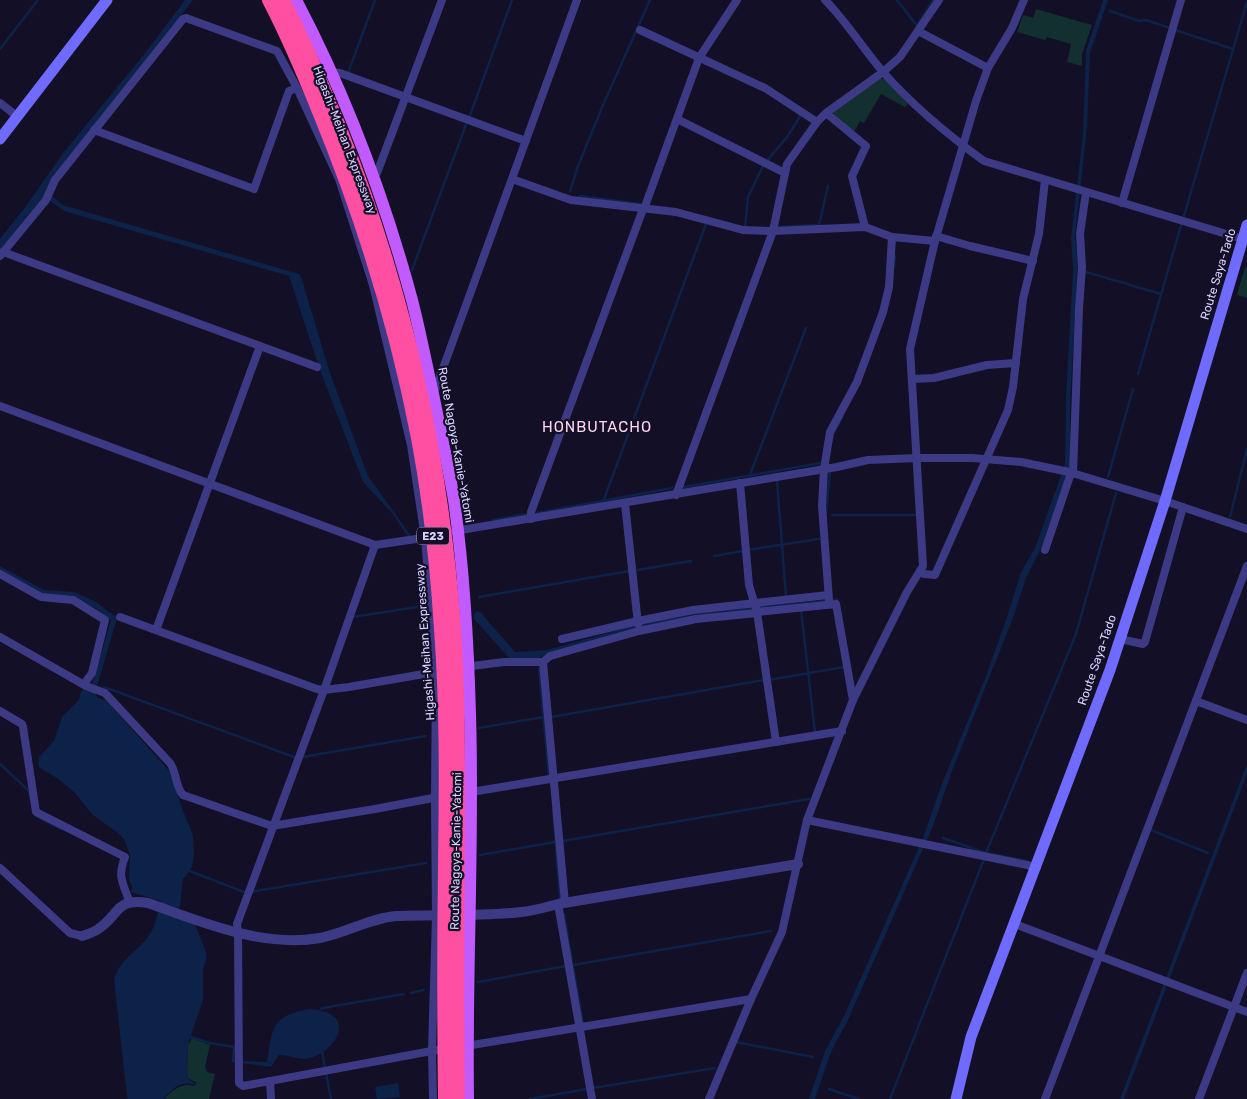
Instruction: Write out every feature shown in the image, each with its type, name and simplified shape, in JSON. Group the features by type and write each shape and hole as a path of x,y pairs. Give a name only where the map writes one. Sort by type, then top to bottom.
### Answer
{"highway":[{"name":"Higashi-Meihan Expressway","path":"269,0 310,88 347,179 374,260 399,354 418,438 434,543 443,659 446,811 445,1099"},
{"name":"Higashi-Meihan Expressway","path":"283,0 326,93 359,176 380,238 412,351 430,436 446,541 454,630 458,722 456,1000 458,1099"}],"main road":[{"path":"0,139 107,0"},
{"name":"Route Nagoya-Kanie-Yatomi","path":"301,4 373,176 412,301 442,435 457,531 468,666 471,791 468,915 468,1099"},
{"name":"Route Saya-Tado","path":"956,1099 971,1037 1037,867 1120,639 1165,501 1247,225"}],"street":[{"path":"373,176 377,173 442,0"},
{"path":"433,395 578,0"},
{"path":"531,519 531,512 699,58 737,0"},
{"path":"825,0 883,72 909,100 984,161 1243,238"},
{"path":"676,495 773,230 787,164 817,122 826,113 883,72 900,57 939,0"},
{"path":"709,1099 751,999 782,932 807,820 853,700 907,592 923,566 910,349 936,239 976,101 988,68 1012,28 1024,0"},
{"path":"1122,203 1182,0"},
{"path":"318,367 2,254 46,200 55,180 183,19 186,18 277,51 297,88 339,179 373,285 411,445 425,538 436,672 434,798 436,916 432,1051 433,1099"},
{"path":"640,30 765,88 817,122"},
{"path":"918,31 988,68"},
{"path":"330,72 340,73 526,141"},
{"path":"94,130 254,189 289,91 297,88"},
{"path":"0,103 18,117"},
{"path":"826,113 866,146 852,176 865,227"},
{"path":"677,118 784,172"},
{"path":"512,179 571,200 676,212 744,230 865,227 892,237 936,239 1033,260"},
{"path":"920,571 924,574 935,575 1008,410 1016,363 1022,299 1039,234 1045,180"},
{"path":"1045,550 1071,473 1082,267 1080,234 1084,192"},
{"path":"829,600 822,506 824,469 830,432 858,382 883,312 889,287 892,237"},
{"path":"156,630 260,346"},
{"path":"912,379 934,378 986,366 1016,363"},
{"path":"0,406 375,545 625,504 868,460 916,458 987,459 1021,462 1060,470 1165,501 1247,529"},
{"path":"740,483 749,586 756,609 776,742"},
{"path":"625,504 639,626"},
{"path":"1120,639 1139,644 1145,642 1183,507"},
{"path":"375,545 324,690 236,924 238,933 239,1083 243,1086 432,1051 751,999"},
{"path":"1045,1099 1247,566"},
{"path":"0,574 41,597 73,600 105,620 92,673 85,685"},
{"path":"562,639 639,626 829,600 836,604 853,700"},
{"path":"120,617 324,690 468,666 504,662 543,662 550,656 639,626"},
{"path":"0,637 85,685 105,694 170,763 174,771 178,790 183,794 272,826 471,791 842,731"},
{"path":"543,662 562,904 579,1028 592,1099"},
{"path":"1196,701 1247,720"},
{"path":"0,711 24,727 36,812 125,857 120,869 121,878 130,903"},
{"path":"807,820 1037,867"},
{"path":"0,868 70,933 82,936 102,927 118,908 130,903 139,902 238,933 282,940 303,940 340,933 394,916 523,912 798,864"},
{"path":"1015,924 1247,1012"},
{"path":"1199,1099 1247,973"},
{"path":"270,1081 271,1099"}],"green space":[{"path":"1036,9 1092,25 1082,54 1082,66 1067,62 1071,44 1047,37 1045,40 1017,32 1023,15 1033,18"},
{"path":"880,79 884,79 908,104 905,107 881,94 864,123 860,121 854,132 834,116 834,111"},
{"path":"1245,267 1247,268 1247,298 1237,295"},
{"path":"192,1038 210,1045 205,1067 207,1072 215,1074 209,1099 164,1099 182,1086 194,1086 197,1083 188,1078 187,1073 188,1045"}],"water":[{"path":"185,0 193,0 53,177 46,191 63,205 299,274 330,373 368,476 411,536 408,537 392,513 363,482 320,370 289,276 64,211 49,200 42,198 0,250 0,239 63,153 146,52"},
{"path":"1103,0 1108,0 1090,53 1087,127 1075,237 1078,257 1070,404 1070,465 1042,546 1026,578 1013,618 952,771 933,826 848,1020 831,1052 815,1099 809,1099 825,1051 844,1016 923,838 941,786 986,676 1021,572 1035,548 1065,464 1066,397 1073,270 1071,238 1083,134 1086,51"},
{"path":"0,566 44,590 74,592 96,602 117,618 95,693 98,698 106,700 171,773 193,835 194,855 192,867 183,879 180,905 176,917 194,922 206,952 203,969 203,1000 188,1044 187,1076 196,1084 181,1085 163,1099 128,1099 127,1097 114,980 120,967 150,934 156,922 161,901 130,892 133,888 129,880 130,855 124,839 93,815 74,792 57,778 40,768 38,764 39,757 54,741 62,717 79,700 81,691 92,685 111,620 93,607 74,598 42,595 0,572"},
{"path":"840,598 838,600 696,617 552,652 538,658 510,659 474,619 474,614 477,611 481,613 515,652 547,650 640,624 699,613"},
{"path":"1247,764 1247,774 1124,1099 1120,1099"},
{"path":"310,1009 333,1016 338,1023 339,1030 330,1046 321,1053 306,1059 279,1055 271,1067 241,1063 240,1061 267,1062 270,1040 276,1025 288,1015"},
{"path":"398,1083 400,1097 377,1099 375,1087"}],"waterway":[{"path":"0,49 38,0"},
{"path":"348,73 375,0"},
{"path":"469,118 512,0"},
{"path":"570,191 603,105 650,0"},
{"path":"897,0 917,26 933,0"},
{"path":"1183,219 1247,2"},
{"path":"1110,11 1139,21 1146,20 1170,28"},
{"path":"1175,30 1233,49"},
{"path":"766,162 787,137 801,115"},
{"path":"412,270 467,122"},
{"path":"745,228 748,197 763,166"},
{"path":"780,227 819,225 828,186"},
{"path":"580,196 641,204"},
{"path":"1138,374 1182,222"},
{"path":"603,502 706,224"},
{"path":"894,267 895,256"},
{"path":"1086,272 1161,294"},
{"path":"750,475 806,328"},
{"path":"1108,477 1133,389"},
{"path":"832,440 833,434 843,416"},
{"path":"1230,517 1247,449"},
{"path":"684,487 821,463"},
{"path":"826,513 830,472"},
{"path":"777,481 786,596"},
{"path":"537,513 672,488"},
{"path":"986,853 1076,634 1116,493"},
{"path":"493,520 527,514"},
{"path":"832,515 915,515"},
{"path":"748,550 819,539"},
{"path":"714,556 743,551"},
{"path":"637,570 691,561"},
{"path":"479,597 629,571"},
{"path":"353,617 417,607"},
{"path":"801,610 815,732"},
{"path":"769,680 844,667"},
{"path":"539,669 549,776"},
{"path":"551,717 764,680"},
{"path":"104,687 294,757"},
{"path":"479,728 544,717"},
{"path":"302,757 426,736"},
{"path":"0,764 29,791 31,801"},
{"path":"562,841 809,799"},
{"path":"553,809 560,898"},
{"path":"34,813 36,816 61,829"},
{"path":"1151,830 1208,853"},
{"path":"943,838 986,853 1027,861"},
{"path":"480,855 555,842"},
{"path":"890,1099 984,859"},
{"path":"250,892 426,863"},
{"path":"187,870 244,892"},
{"path":"564,914 583,1024"},
{"path":"573,965 771,931"},
{"path":"478,982 566,966"},
{"path":"411,993 424,990"},
{"path":"321,1009 404,994"},
{"path":"188,1036 210,1043 234,1047 233,1061 236,1061"},
{"path":"736,1042 813,1057"},
{"path":"322,1051 325,1068"},
{"path":"593,1086 593,1088 715,1068"},
{"path":"326,1073 331,1099"},
{"path":"530,1099 587,1089"},
{"path":"829,1089 859,1099"}],"district":[{"name":"HONBUTACHO","path":"597,427"}]}
